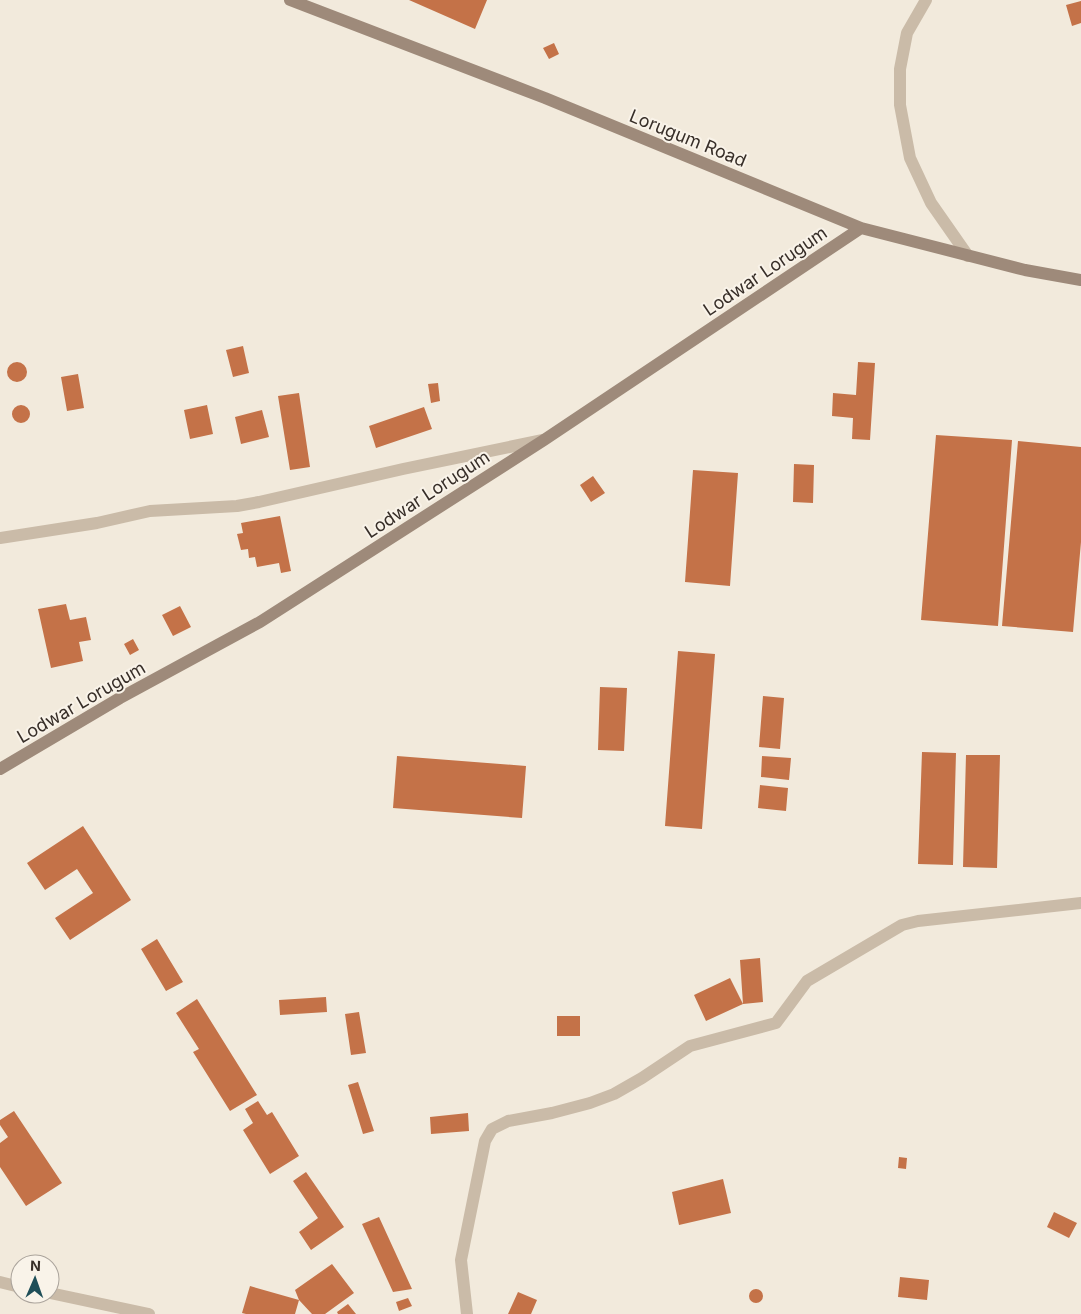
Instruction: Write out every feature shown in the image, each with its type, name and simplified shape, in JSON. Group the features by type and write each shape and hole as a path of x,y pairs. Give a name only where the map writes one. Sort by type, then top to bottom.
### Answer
{"street":[{"name":"Lorugum Road","path":"290,0 545,98 861,228 1025,270 1081,280"},
{"path":"926,0 907,33 900,69 900,105 910,158 931,203 968,256"},
{"name":"Lodwar Lorugum","path":"0,769 120,698 260,622 544,440 861,228"},
{"path":"0,538 97,523 150,511 237,506 544,440"},
{"path":"467,1314 461,1260 485,1141 492,1129 508,1121 590,1104 614,1094 642,1078 690,1046 776,1023 807,981 902,925 918,921 1081,904"},
{"path":"60,1295 149,1314"}],"building":[{"path":"409,0 487,0 475,29"},
{"path":"1081,1 1081,23 1072,26 1066,5"},
{"path":"554,43 559,54 549,59 543,48"},
{"path":"243,346 249,373 233,377 226,350"},
{"path":"13,362 21,362 27,368 27,376 21,382 13,382 7,376 7,368"},
{"path":"858,362 875,363 870,440 852,439 853,418 832,416 833,393 856,395"},
{"path":"78,374 84,408 67,411 61,377"},
{"path":"438,383 440,401 431,403 428,384"},
{"path":"299,393 310,467 290,470 278,396"},
{"path":"21,405 27,408 30,414 27,420 21,423 15,420 12,414 15,408"},
{"path":"207,405 213,434 190,439 184,410"},
{"path":"424,407 432,429 376,448 369,426"},
{"path":"262,410 269,437 241,444 235,417"},
{"path":"936,435 1012,440 998,626 921,620"},
{"path":"1018,441 1081,447 1081,542 1073,632 1002,626"},
{"path":"794,464 814,465 813,503 793,502"},
{"path":"693,470 738,473 730,586 685,582"},
{"path":"593,476 605,493 591,502 580,485"},
{"path":"280,516 291,571 281,573 279,563 257,567 255,557 249,558 248,549 241,550 237,534 243,533 241,523"},
{"path":"66,604 70,620 86,617 91,640 79,642 83,661 51,668 38,609"},
{"path":"180,606 191,627 173,636 162,615"},
{"path":"133,639 139,650 130,655 124,644"},
{"path":"678,651 715,654 702,829 665,826"},
{"path":"600,687 627,688 624,751 598,750"},
{"path":"763,696 784,698 780,749 759,747"},
{"path":"922,752 956,753 953,865 918,864"},
{"path":"966,755 1000,755 997,868 963,867"},
{"path":"397,756 526,766 522,818 393,808"},
{"path":"762,756 791,758 789,780 761,777"},
{"path":"760,785 788,788 786,811 758,808"},
{"path":"83,826 131,900 70,940 55,918 93,893 77,869 45,890 27,863"},
{"path":"157,939 183,982 166,991 141,949"},
{"path":"760,958 763,1002 743,1004 740,960"},
{"path":"730,978 743,1004 706,1021 694,995"},
{"path":"326,997 327,1012 280,1015 279,1000"},
{"path":"197,999 257,1095 230,1111 193,1052 199,1049 176,1013"},
{"path":"359,1012 366,1053 351,1055 345,1014"},
{"path":"557,1016 580,1016 580,1036 557,1036"},
{"path":"358,1082 374,1131 363,1134 348,1085"},
{"path":"258,1101 267,1115 272,1112 299,1156 270,1174 243,1130 253,1123 245,1109"},
{"path":"14,1111 62,1183 26,1206 0,1167 0,1143 8,1137 0,1125 0,1120"},
{"path":"468,1113 469,1131 431,1134 430,1117"},
{"path":"899,1157 907,1158 906,1169 898,1168"},
{"path":"306,1172 344,1227 311,1250 299,1232 318,1218 293,1181"},
{"path":"723,1179 731,1213 679,1225 672,1192"},
{"path":"1054,1212 1077,1223 1069,1238 1047,1227"},
{"path":"379,1217 412,1289 393,1292 362,1224"},
{"path":"332,1264 354,1293 325,1314 312,1314 299,1300 295,1290"},
{"path":"900,1277 929,1280 927,1300 898,1297"},
{"path":"250,1286 299,1300 295,1314 242,1313"},
{"path":"756,1289 761,1291 763,1296 761,1301 756,1303 751,1301 749,1296 751,1291"},
{"path":"518,1292 537,1300 531,1314 508,1314"},
{"path":"408,1298 412,1306 399,1311 396,1302"},
{"path":"348,1304 356,1314 338,1314 337,1312"}]}
